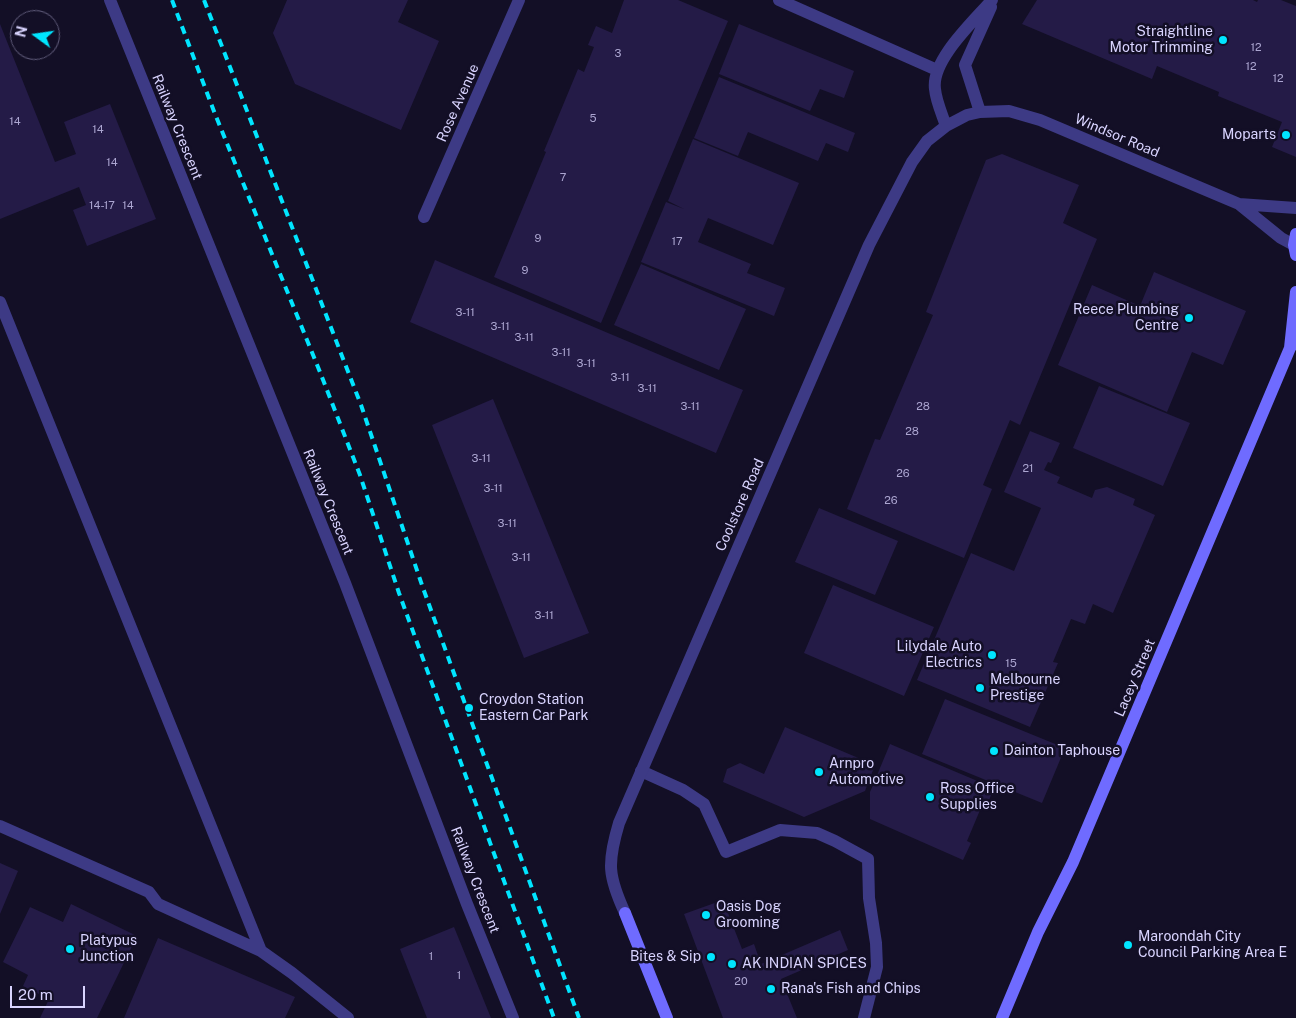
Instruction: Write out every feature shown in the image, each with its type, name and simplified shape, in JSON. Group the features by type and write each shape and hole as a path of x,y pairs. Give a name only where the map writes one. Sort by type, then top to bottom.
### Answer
{"street":[{"name":"Railway Crescent","path":"110,0 345,583 467,904 514,1018"},
{"name":"Rose Avenue","path":"424,217 519,0"},
{"path":"779,0 936,70"},
{"path":"946,126 935,88 936,70 945,54 993,0"},
{"path":"980,112 965,65 993,0"},
{"name":"Windsor Road","path":"946,126 967,114 980,112 1010,111 1040,120 1239,204 1280,238 1295,245"},
{"name":"Coolstore Road","path":"667,1018 611,878 611,856 614,838 641,771 869,245 912,162 927,141 946,126"},
{"name":"Windsor Road","path":"1239,204 1296,208"},
{"name":"Lacey Street","path":"1002,1018 1038,932 1073,862 1293,343 1296,292"},
{"path":"0,302 261,951"},
{"path":"641,771 683,790 704,804 726,852 780,830 817,833 868,859 869,898 876,944 877,967 864,1015"},
{"path":"0,826 149,892 158,904 261,951 348,1018"}],"building":[{"path":"287,0 408,0 398,22 439,41 401,130 295,84 273,33"},
{"path":"624,0 678,0 728,21 601,323 494,277 578,69 584,72 594,47 588,45 596,26 612,33"},
{"path":"1037,0 1253,0 1257,2 1258,0 1281,0 1296,6 1296,157 1272,147 1282,122 1218,96 1219,92 1157,66 1152,79 1022,24"},
{"path":"0,24 10,49 10,60 14,60 55,162 76,154 64,122 110,104 156,219 87,246 73,210 86,205 79,187 0,219"},
{"path":"739,24 854,71 844,98 820,89 810,111 719,74"},
{"path":"719,77 855,133 848,152 826,143 818,161 748,132 738,156 694,138"},
{"path":"693,139 799,183 773,245 708,218 698,242 751,264 747,273 785,288 774,316 641,262 666,202 684,209 668,201"},
{"path":"1002,154 1079,185 1063,223 1097,239 1020,425 1010,420 983,485 992,489 964,558 847,509 875,439 880,440 933,315 926,312 986,160"},
{"path":"435,260 743,390 716,453 410,322"},
{"path":"641,264 746,309 719,370 614,325"},
{"path":"1154,272 1246,311 1223,365 1192,352 1167,412 1058,365 1092,285 1140,306"},
{"path":"1099,386 1190,423 1163,486 1073,448"},
{"path":"493,399 589,633 524,658 432,425"},
{"path":"1030,431 1060,443 1051,463 1048,462 1044,470 1060,477 1057,483 1092,498 1095,490 1107,487 1135,499 1133,505 1155,515 1113,613 1093,604 1085,624 1071,619 1053,662 1058,663 1030,727 917,680 971,553 1014,571 1041,508 1004,492"},
{"path":"819,508 898,541 875,595 795,562"},
{"path":"833,585 934,627 904,696 804,653"},
{"name":"Dainton Taphouse","path":"945,699 1065,748 1042,803 922,754"},
{"name":"Arnpro Automotive","path":"785,727 875,765 865,791 804,817 723,782 727,769 740,763 764,774"},
{"name":"Ross Office Supplies","path":"890,744 994,788 987,805 983,803 967,841 971,843 963,860 870,819 870,792"},
{"path":"0,863 18,871 0,914"},
{"path":"723,900 742,949 754,944 761,964 840,930 848,950 781,979 797,1018 723,1018 684,914"},
{"name":"Platypus Junction","path":"71,904 137,936 97,1018 40,1018 49,999 23,986 28,975 3,962 30,907 63,922"},
{"path":"454,927 491,1018 427,1018 400,949"},
{"path":"158,938 295,997 285,1018 124,1018"}],"railway":[{"path":"172,0 215,114 360,475 399,593 554,1018"},
{"path":"204,0 361,405 423,588 579,1018"}],"place":[{"name":"Straightline Motor Trimming","path":"1223,40"},
{"name":"Moparts","path":"1286,135"},
{"name":"Reece Plumbing Centre","path":"1189,318"},
{"name":"Lilydale Auto Electrics","path":"992,655"},
{"name":"Melbourne Prestige","path":"980,688"},
{"name":"Croydon Station Eastern Car Park","path":"469,708"},
{"name":"Dainton Taphouse","path":"994,751"},
{"name":"Arnpro Automotive","path":"819,772"},
{"name":"Ross Office Supplies","path":"930,797"},
{"name":"Oasis Dog Grooming","path":"706,915"},
{"name":"Maroondah City Council Parking Area E","path":"1128,945"},
{"name":"Platypus Junction","path":"70,949"},
{"name":"Bites & Sip","path":"711,957"},
{"name":"AK INDIAN SPICES","path":"732,964"},
{"name":"Rana's Fish and Chips","path":"771,989"}]}
